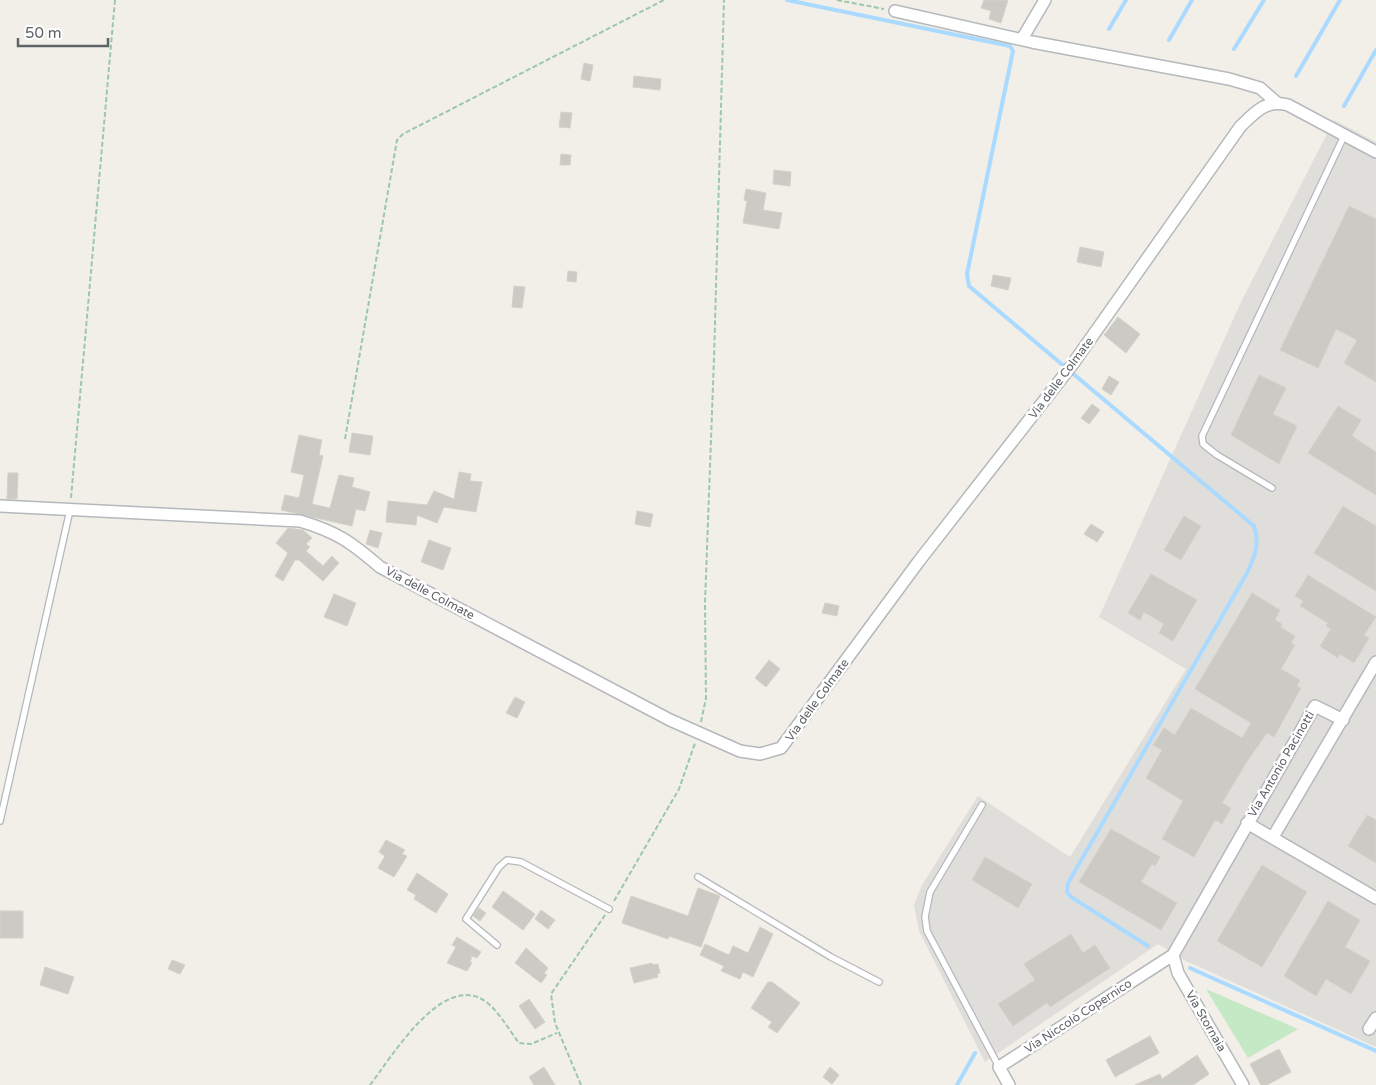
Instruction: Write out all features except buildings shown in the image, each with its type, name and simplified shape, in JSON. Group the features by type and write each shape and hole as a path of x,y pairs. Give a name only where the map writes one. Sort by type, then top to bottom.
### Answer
{"street":[{"path":"1022,39 1045,0"},
{"path":"896,11 1260,88 1276,102 1288,105 1376,152"},
{"name":"Via delle Colmate","path":"0,506 300,521 329,530 349,540 380,567 670,720 740,751 760,754 781,748 919,561 1069,369 1240,127 1258,109 1276,102"},
{"path":"1273,837 1376,662"},
{"name":"Via Antonio Pacinotti","path":"1173,954 1315,706 1343,720"},
{"name":"Via Antonio Pacinotti","path":"1247,823 1376,898"},
{"name":"Via Niccolò Copernico","path":"999,1067 1173,954"},
{"name":"Via Stornaia","path":"1173,954 1178,972 1243,1085"},
{"path":"1369,1029 1376,1018"},
{"path":"999,1067 1009,1085"}],"lane":[{"path":"1272,488 1216,455 1203,444 1202,436 1344,136"},
{"path":"0,821 70,510"},
{"path":"982,805 930,892 925,917 927,931 999,1067"},
{"path":"497,945 466,919 499,867 508,860 520,862 609,909"},
{"path":"698,877 831,957 879,982"}],"path":[{"path":"70,510 115,0"},
{"path":"345,439 396,140 403,134 664,0"},
{"path":"698,733 706,698 705,603 724,0"},
{"path":"837,0 896,11"},
{"path":"370,1085 429,1011 450,999 470,996 485,1001 519,1043 531,1044 558,1032"}],"shaded area":[{"path":"1334,120 1376,142 1376,1047 1186,961 1158,944 985,1062 919,931 914,905 922,885 978,796 1070,857 1186,669 1099,617 1241,302"}],"green space":[{"path":"1206,989 1298,1029 1248,1058"}],"waterway":[{"path":"787,0 1010,46 1013,51 967,274 969,286 1254,526 1257,544 1247,573 1068,883 1067,892 1071,897 1148,946"},
{"path":"1109,29 1126,0"},
{"path":"1169,40 1192,0"},
{"path":"1234,49 1264,0"},
{"path":"1296,76 1340,0"},
{"path":"1344,106 1376,50"},
{"path":"1190,968 1376,1051"},
{"path":"957,1085 975,1053"}]}
